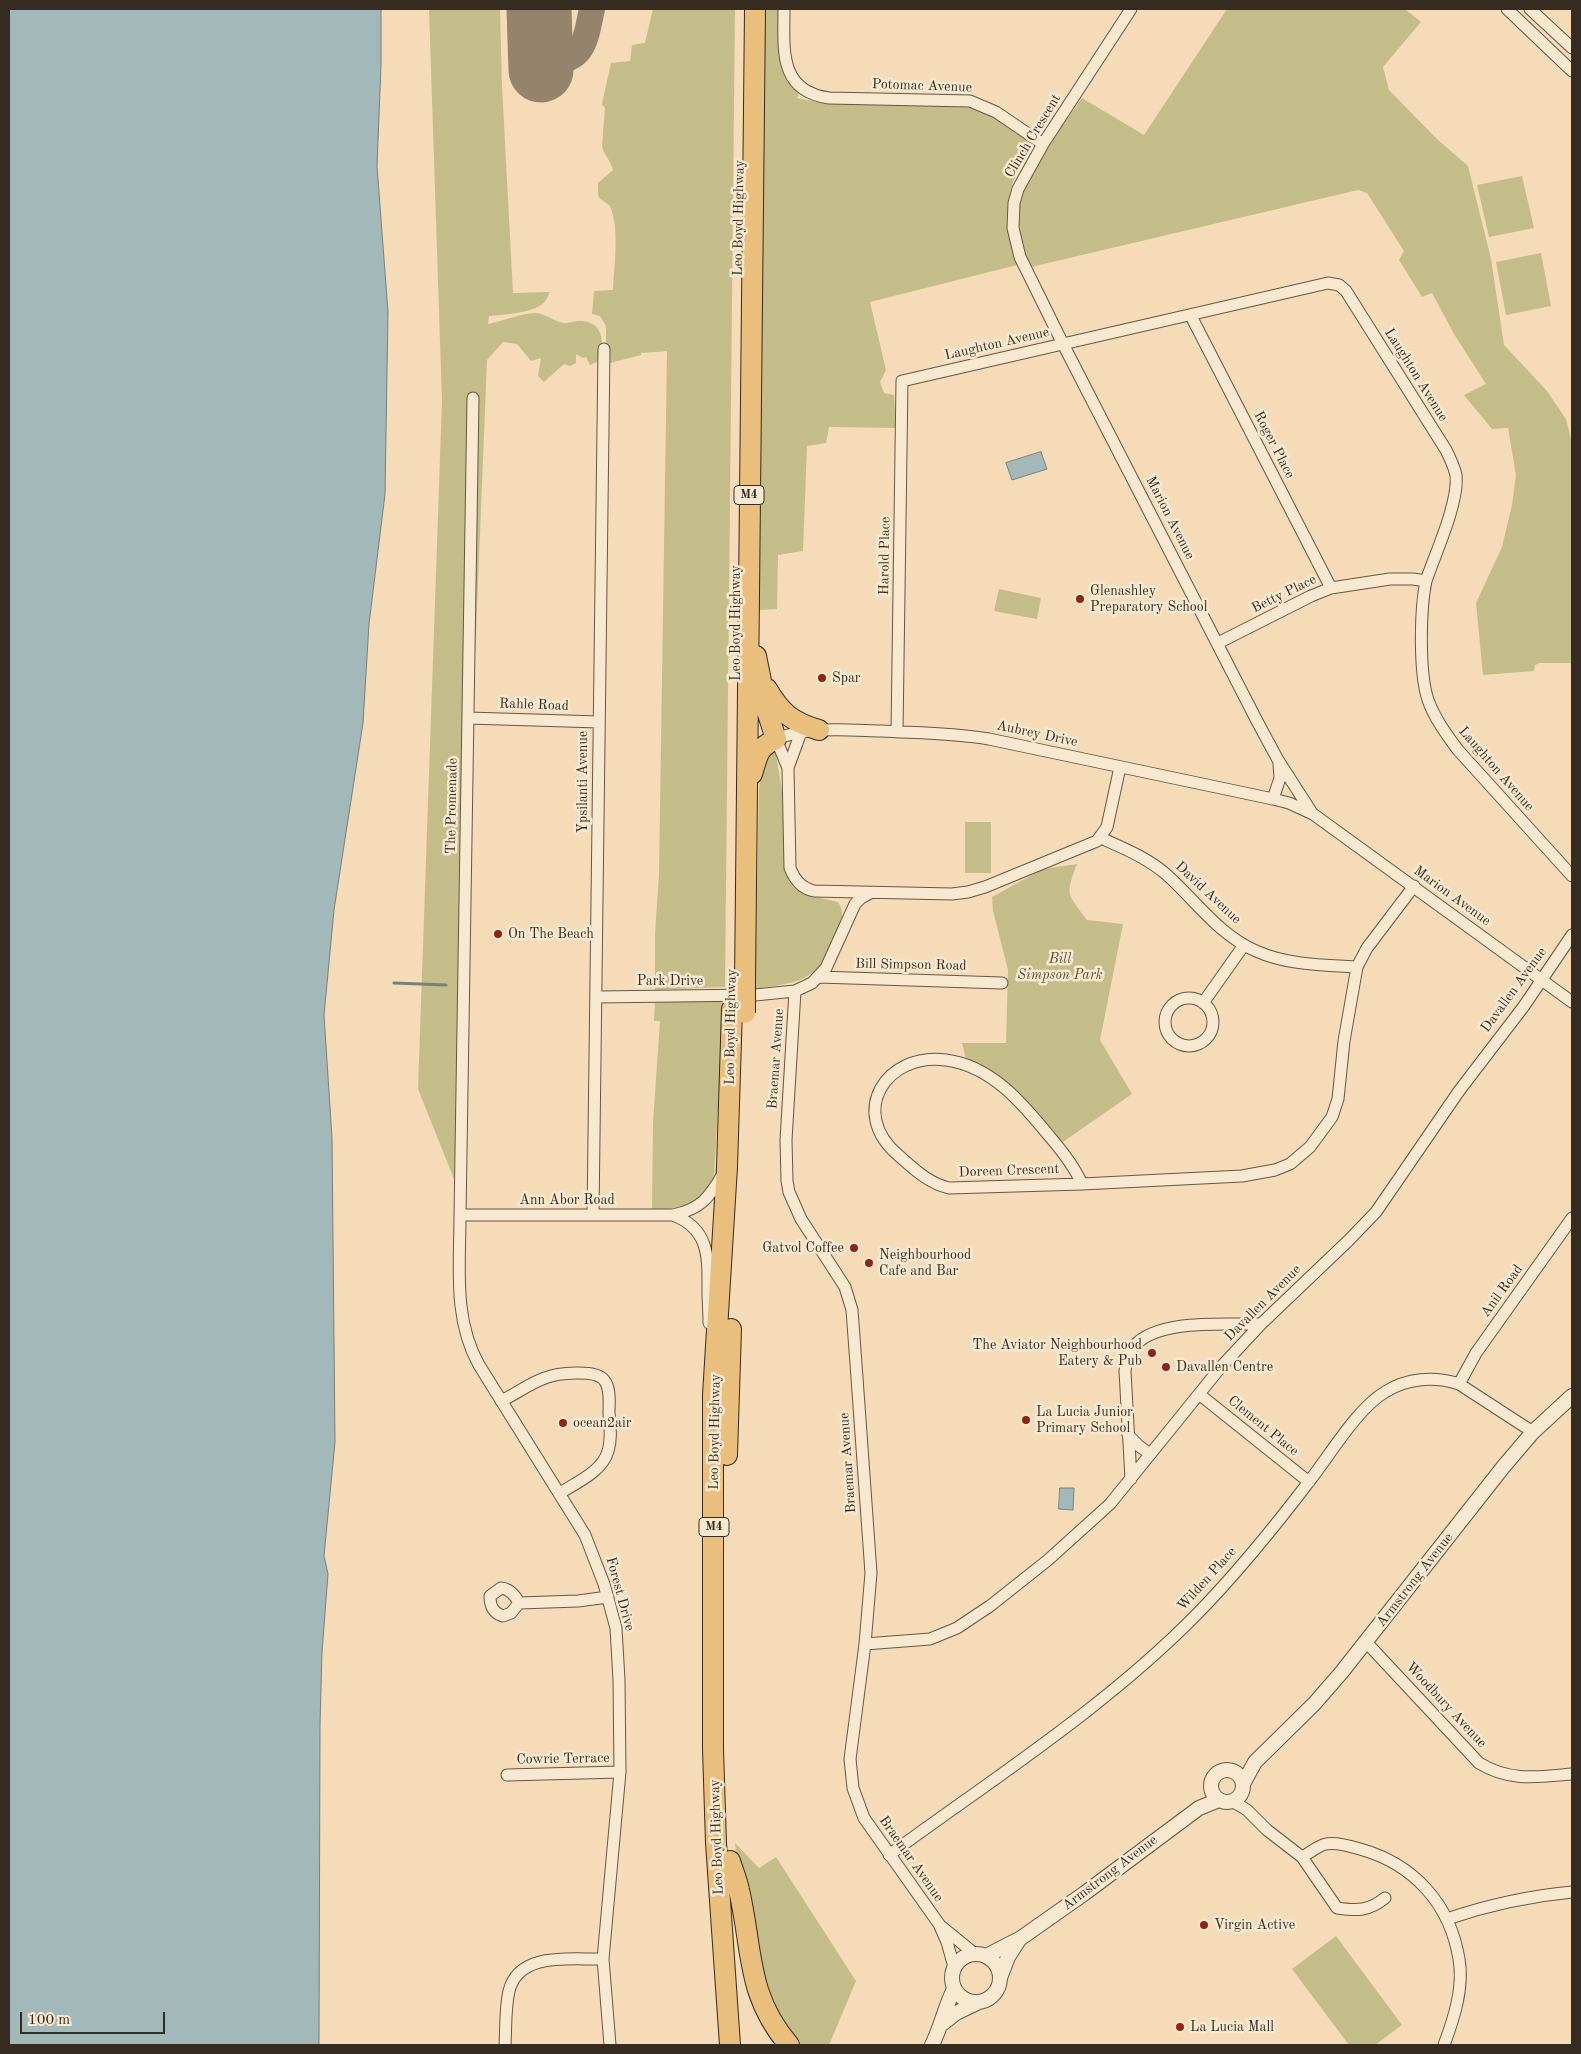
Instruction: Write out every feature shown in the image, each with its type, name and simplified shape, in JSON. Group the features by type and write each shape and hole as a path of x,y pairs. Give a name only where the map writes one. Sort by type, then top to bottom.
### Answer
{"highway":[{"name":"Leo Boyd Highway","path":"739,982 742,9"},
{"name":"Leo Boyd Highway","path":"730,2045 720,1916 715,1805 714,1395 738,1011 747,793 755,9"},
{"path":"747,793 759,752 767,743 776,739 757,661 748,587"},
{"path":"757,661 766,687 781,709 810,731"},
{"name":"Leo Boyd Highway","path":"738,1011 743,1109 733,1292 726,1485 726,1743 730,1861 742,2045"},
{"path":"730,1861 739,1891 755,1984 767,2014 789,2045"}],"street":[{"name":"Potomac Avenue","path":"784,9 786,60 793,80 803,89 829,98 954,99 977,102 996,112 1043,144"},
{"name":"Clinch Crescent","path":"1063,344 1020,257 1013,228 1014,208 1018,189 1043,144 1132,9"},
{"path":"1507,9 1572,71"},
{"path":"1530,9 1572,48"},
{"name":"Laughton Avenue","path":"902,381 1328,283 1339,285 1346,291 1453,463 1456,474 1454,495 1426,581 1422,612 1423,672 1429,701 1436,717 1458,750 1572,876"},
{"name":"Roger Place","path":"1191,316 1331,588"},
{"name":"Marion Avenue","path":"1063,344 1278,760 1313,814"},
{"name":"Ypsilanti Avenue","path":"593,1214 604,350"},
{"name":"Harold Place","path":"898,732 902,381"},
{"name":"The Promenade","path":"460,1215 473,398"},
{"name":"Betty Place","path":"1218,643 1311,596 1331,588 1390,580 1413,579 1426,581"},
{"name":"Rahle Road","path":"468,718 599,722"},
{"path":"788,768 810,731"},
{"name":"Aubrey Drive","path":"776,739 810,731 898,732 972,736 1289,803"},
{"path":"776,739 788,768 790,868 797,882 808,889 832,891 952,894 968,892 985,888 1073,852 1101,838 1107,827 1120,767"},
{"name":"Marion Avenue","path":"1273,799 1280,778 1278,760"},
{"name":"Marion Avenue","path":"1289,803 1313,814 1572,1002"},
{"name":"David Avenue","path":"1101,838 1137,855 1162,871 1217,926 1244,945 1269,956 1290,961 1357,967"},
{"name":"Doreen Crescent","path":"1082,1184 1072,1164 1033,1116 1011,1093 980,1070 948,1060 920,1060 896,1071 881,1086 874,1113 883,1137 893,1151 932,1182 958,1189 1082,1184 1242,1176 1275,1170 1300,1157 1321,1134 1334,1112 1338,1099 1344,1041 1357,967 1367,948 1414,886"},
{"path":"832,891 842,899 850,915"},
{"name":"Park Drive","path":"597,997 755,995 796,991 819,977 831,960 858,900 872,893"},
{"name":"Davallen Avenue","path":"865,1644 924,1640 943,1635 957,1628 990,1606 1048,1560 1110,1504 1220,1368 1261,1324 1376,1212 1459,1091 1524,1006 1572,935"},
{"path":"1203,1003 1244,945"},
{"name":"Bill Simpson Road","path":"819,977 1002,983"},
{"name":"Braemar Avenue","path":"796,991 786,1140 786,1181 794,1206 801,1219 840,1275 852,1310 871,1574 865,1644 851,1751 853,1788 861,1810 939,1924 947,1942 954,1967"},
{"path":"1185,999 1194,999 1203,1003 1209,1009 1213,1018 1209,1036 1202,1043 1193,1046 1184,1046 1175,1042 1165,1026 1169,1008 1176,1002 1185,999"},
{"name":"Ann Abor Road","path":"460,1215 593,1214 673,1216 694,1209 702,1204 727,1167"},
{"name":"Forest Drive","path":"460,1215 460,1295 463,1326 473,1355 579,1523 592,1548 616,1628 620,1772 603,1959 610,2045"},
{"name":"Ann Abor Road","path":"673,1216 688,1222 695,1228 703,1241 706,1256 714,1395"},
{"name":"Anil Road","path":"1459,1384 1476,1353 1572,1218"},
{"path":"1131,1479 1124,1371 1128,1355 1139,1341 1155,1332 1179,1327 1261,1324"},
{"path":"502,1401 545,1378 564,1374 596,1374 608,1385 610,1441 608,1454 595,1470 560,1493"},
{"name":"Wilden Place","path":"890,1855 1112,1692 1166,1644 1230,1578 1309,1482 1359,1416 1384,1392 1399,1385 1424,1379 1446,1380 1459,1384 1533,1432"},
{"name":"Clement Place","path":"1199,1394 1309,1482"},
{"name":"Armstrong Avenue","path":"980,1955 1021,1938 1199,1808 1229,1793 1255,1762 1319,1698 1366,1642 1504,1466 1533,1432 1572,1396"},
{"path":"1128,1435 1150,1454"},
{"path":"519,1603 578,1601 608,1597"},
{"name":"Woodbury Avenue","path":"1366,1642 1469,1754 1486,1767 1494,1772 1519,1777 1572,1774"},
{"name":"Armstrong Avenue","path":"1229,1793 1212,1780 1217,1773 1221,1770 1231,1770 1255,1762"},
{"path":"1231,1770 1239,1775 1229,1793 1267,1830 1302,1857 1337,1908 1369,1908 1385,1898"},
{"name":"Cowrie Terrace","path":"506,1775 620,1772"},
{"path":"1302,1857 1319,1847 1332,1844 1351,1847 1380,1856 1417,1878 1436,1900 1447,1919 1459,1961 1460,1982 1456,2005 1444,2045"},
{"path":"1447,1919 1504,1901 1529,1896 1572,1892"},
{"name":"Braemar Avenue","path":"939,1924 980,1955"},
{"name":"Armstrong Avenue","path":"1000,1978 1008,1957 1021,1938"},
{"path":"942,2024 956,2013 990,1998 996,1992 1000,1978 998,1969 993,1962 980,1955 961,1960 954,1967 952,1981 954,1988 963,1999 977,2003"},
{"path":"505,2045 509,1992 513,1978 521,1969 529,1964 542,1962 603,1959"},
{"path":"932,2045 942,2024 945,2009 954,1988"}],"green space":[{"path":"429,9 500,9 502,86 513,293 550,292 547,299 536,308 516,313 489,316 488,324 523,315 542,314 563,323 580,321 590,323 599,330 602,342 602,363 597,362 590,365 586,357 583,358 576,354 576,363 570,366 564,364 544,382 538,376 541,358 531,361 517,344 503,342 487,360 454,1179 418,1089 442,401"},
{"path":"653,9 735,9 725,987 655,990 655,934 659,874 667,351 641,353 641,355 606,364 606,326 600,316 592,314 594,291 613,290 615,258 616,236 613,215 610,206 599,198 598,193 598,183 613,170 602,146 605,108 602,104 611,63 630,61 632,45 645,43"},
{"path":"761,9 780,9 782,70 786,79 799,94 797,98 822,103 957,104 976,107 1025,136 1028,148 1026,158 1010,192 1009,231 1017,265 870,302 886,370 880,382 884,393 894,395 896,428 829,427 826,443 807,446 803,551 778,555 777,609 759,610"},
{"path":"1227,9 1405,9 1421,22 1383,67 1389,90 1437,139 1468,166 1491,259 1504,345 1547,391 1566,419 1572,443 1572,663 1540,663 1535,665 1534,671 1483,675 1476,603 1502,547 1512,505 1516,475 1508,428 1492,429 1464,395 1486,384 1454,334 1432,293 1422,297 1399,260 1404,251 1367,193 1358,190 1031,267 1023,252 1018,235 1019,207 1023,190 1057,133 1082,98 1144,135"},
{"path":"1522,176 1534,228 1489,237 1477,185"},
{"path":"1541,253 1551,306 1506,315 1496,262"},
{"path":"999,589 1041,598 1037,619 994,611"},
{"path":"775,747 782,792 785,873 793,887 803,894 838,902 842,910 842,918 826,957 816,970 792,982 755,989 759,789 762,760"},
{"path":"965,822 991,822 991,873 965,873"},
{"name":"Bill Simpson Park","path":"1077,864 1071,882 1070,894 1087,920 1123,924 1100,1040 1132,1094 1057,1146 1016,1100 966,1059 962,1043 1006,1043 1008,970 993,911 992,897 1043,869"},
{"path":"724,1000 725,1022 714,1176 704,1194 690,1204 681,1207 652,1209 653,1123 660,1021 654,1021 655,1001"},
{"path":"735,1843 759,1868 776,1857 856,1981 829,2045 789,2045 746,1954"},
{"path":"1336,1936 1402,2025 1375,2045 1349,2045 1292,1969"}],"shaded area":[{"path":"9,9 381,9 377,166 388,312 385,494 369,624 363,723 334,910 324,1015 332,1138 335,1442 324,1556 328,1574 322,1652 320,1724 319,2045 9,2045"},
{"path":"1041,452 1047,469 1012,480 1006,463"},
{"path":"1060,1488 1074,1488 1073,1510 1059,1509"}],"waterway":[{"path":"394,983 446,985"}],"taxiway":[{"path":"541,63 566,59 580,50 587,33 592,9"}],"runway":[{"path":"539,9 541,70"}],"place":[{"name":"Glenashley Preparatory School","path":"1080,599"},
{"name":"Spar","path":"822,678"},
{"name":"On The Beach","path":"498,934"},
{"name":"Gatvol Coffee","path":"854,1248"},
{"name":"Neighbourhood Cafe and Bar","path":"869,1263"},
{"name":"The Aviator Neighbourhood Eatery & Pub","path":"1152,1353"},
{"name":"Davallen Centre","path":"1166,1367"},
{"name":"La Lucia Junior Primary School","path":"1026,1420"},
{"name":"ocean2air","path":"563,1423"},
{"name":"Virgin Active","path":"1204,1925"},
{"name":"La Lucia Mall","path":"1180,2027"}]}
